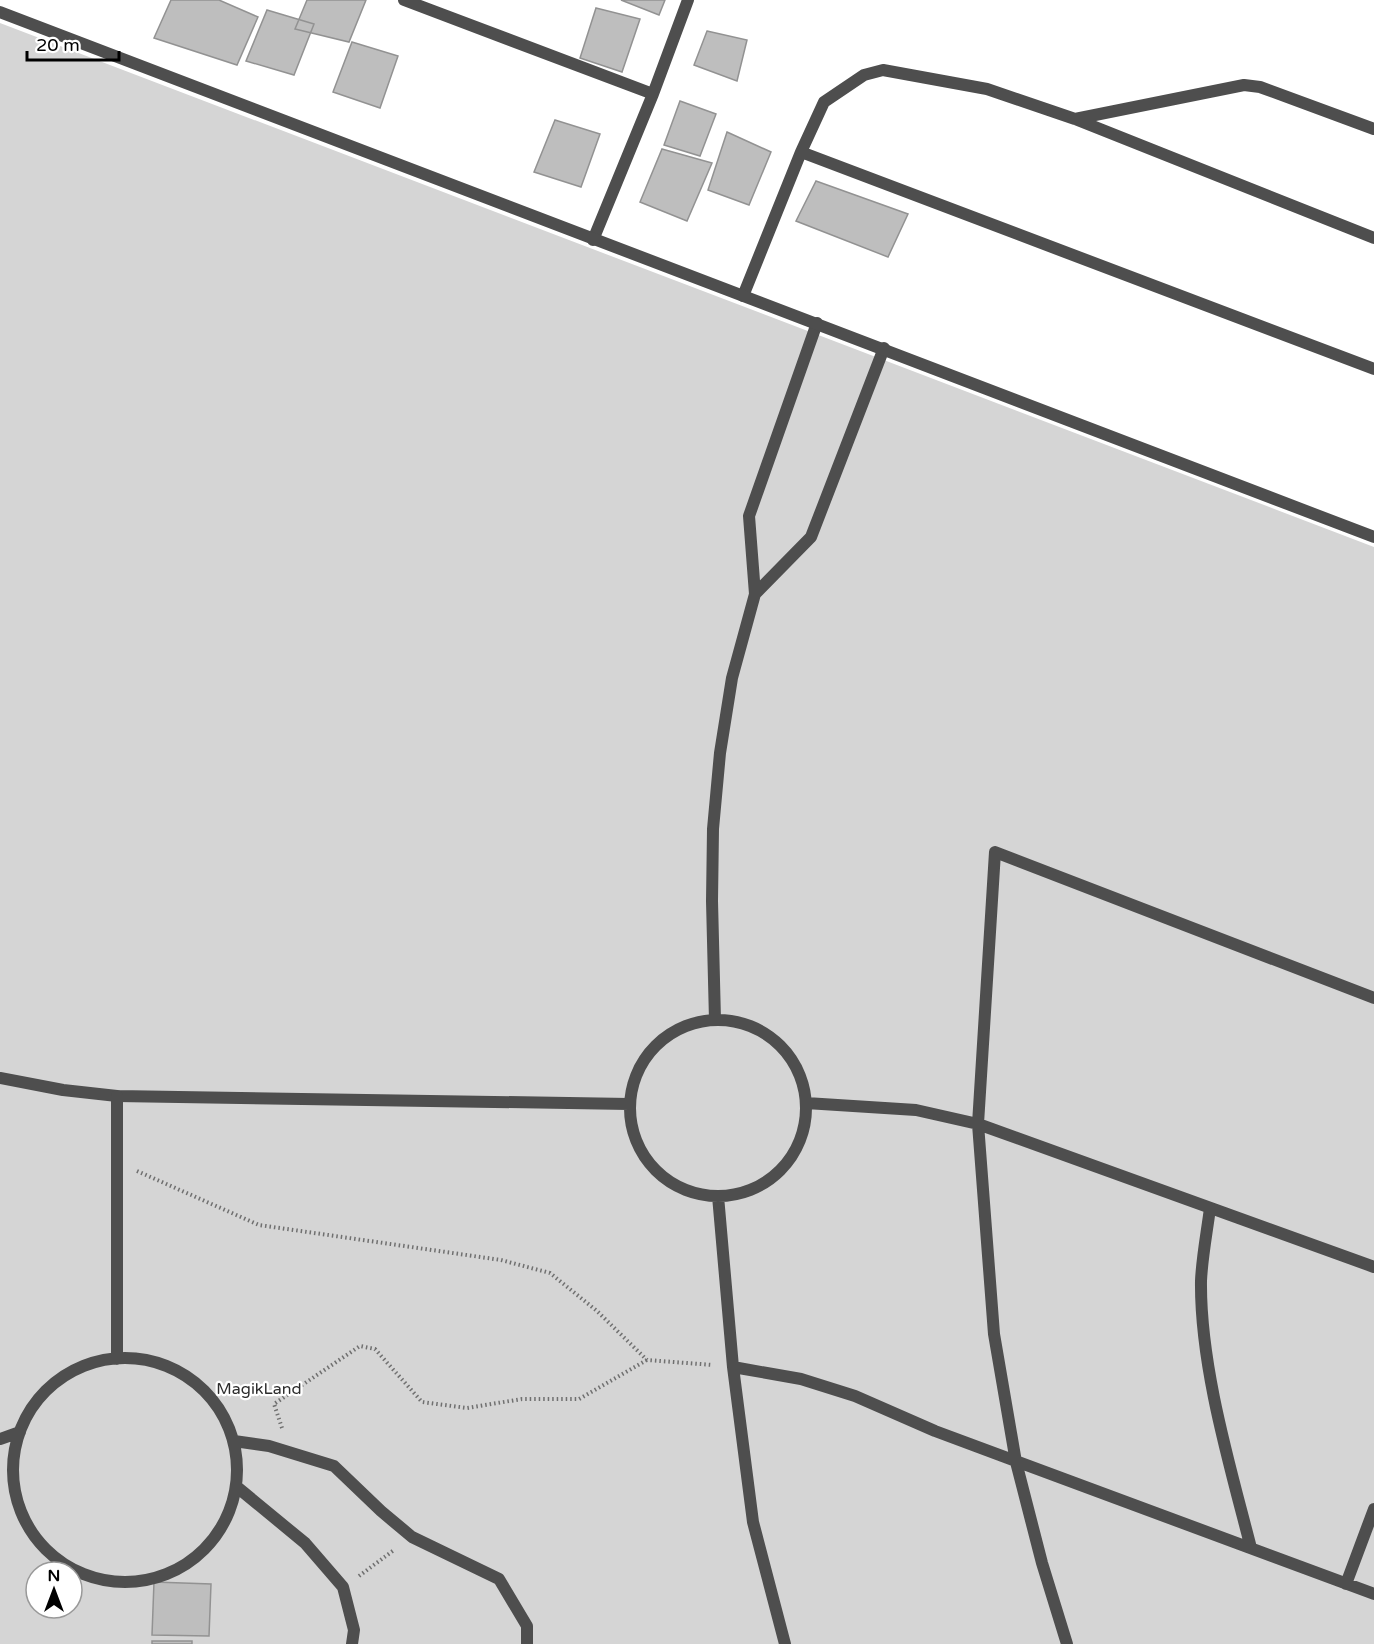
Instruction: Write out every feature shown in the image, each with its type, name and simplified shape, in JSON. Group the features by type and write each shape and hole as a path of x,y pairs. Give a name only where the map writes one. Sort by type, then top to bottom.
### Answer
{"street":[{"path":"404,0 653,94"},
{"path":"593,240 653,94 688,0"},
{"path":"0,12 1374,537"},
{"path":"743,296 801,152 824,102 864,75 883,70 987,89 1075,119 1374,238"},
{"path":"1075,119 1244,85 1260,87 1374,129"},
{"path":"801,152 1374,369"},
{"path":"715,1020 713,829 720,753 732,678 755,594 749,516 817,323"},
{"path":"755,594 810,537 884,348"},
{"path":"1067,1644 1042,1563 1016,1462 994,1334 978,1124 995,852 1374,998"},
{"path":"715,1020 738,1022 759,1030 778,1043 792,1061 802,1081 806,1103 803,1132 791,1158 771,1178 746,1192 718,1196 690,1192 664,1179 644,1158 632,1132 629,1104 634,1079 646,1055 665,1037 689,1025 715,1020"},
{"path":"0,1078 63,1090 117,1096 629,1104"},
{"path":"117,1096 117,1359"},
{"path":"806,1103 916,1110 978,1124 1374,1267"},
{"path":"718,1196 733,1366 753,1522 785,1644"},
{"path":"1210,1208 1201,1281 1205,1340 1230,1466 1251,1548"},
{"path":"131,1358 154,1362 176,1370 195,1383 212,1400 225,1419 234,1441 237,1464 237,1487 231,1509 220,1530 205,1548 187,1563 167,1574 144,1580 120,1582 97,1578 75,1570 56,1558 39,1542 26,1522 17,1501 13,1478 14,1455 20,1432 30,1411 45,1392 63,1377 84,1366 117,1359 131,1358"},
{"path":"733,1366 801,1379 855,1396 934,1431 1374,1594"},
{"path":"0,1439 20,1432"},
{"path":"234,1441 269,1446 334,1466 412,1537 499,1579 527,1626 527,1644"},
{"path":"237,1487 305,1543 344,1587 354,1630 352,1644"},
{"path":"1346,1584 1374,1509"}],"path":[{"path":"117,1162 259,1225 501,1260 550,1273 597,1311 647,1360"},
{"path":"291,1453 274,1404 360,1346 375,1349 422,1402 467,1408 522,1399 579,1399 647,1360 733,1366"},
{"path":"344,1587 412,1537"}],"green space":[{"name":"MagikLand","path":"0,23 1374,547 1374,1644 0,1644"}],"building":[{"path":"171,0 219,0 258,17 237,65 154,38"},
{"path":"307,0 366,0 349,42 295,29"},
{"path":"621,0 665,0 659,15"},
{"path":"596,8 640,19 622,72 580,58"},
{"path":"267,10 314,24 294,75 246,61"},
{"path":"707,31 747,40 737,81 694,65"},
{"path":"352,42 398,56 380,108 333,92"},
{"path":"680,101 716,114 700,156 664,145"},
{"path":"555,120 600,134 581,187 534,172"},
{"path":"727,132 771,152 749,205 708,190"},
{"path":"662,149 712,163 687,221 640,202"},
{"path":"816,181 908,214 888,257 796,221"},
{"path":"154,1582 211,1584 209,1636 152,1635"},
{"path":"152,1641 192,1641 192,1644 152,1644"}]}
